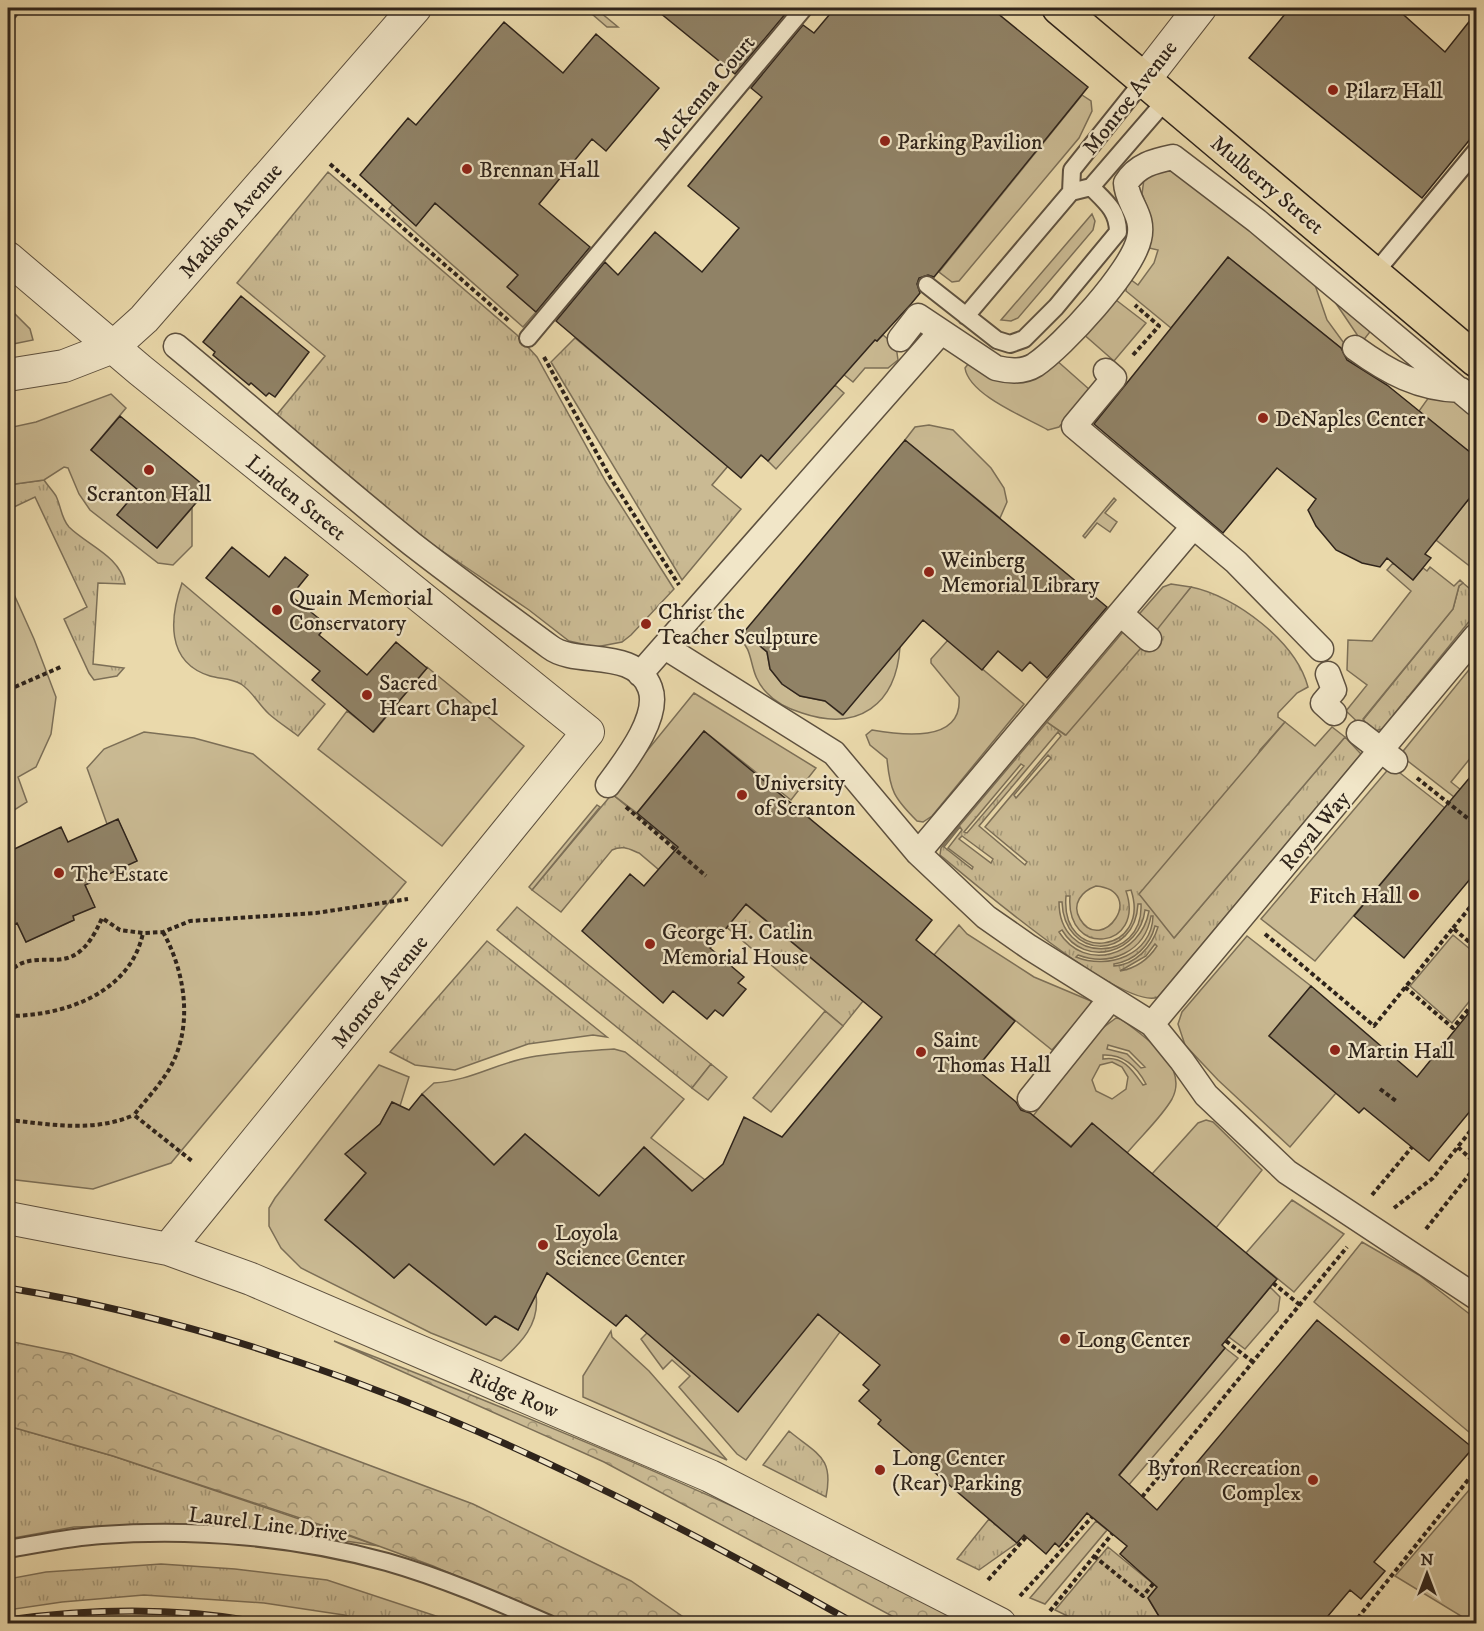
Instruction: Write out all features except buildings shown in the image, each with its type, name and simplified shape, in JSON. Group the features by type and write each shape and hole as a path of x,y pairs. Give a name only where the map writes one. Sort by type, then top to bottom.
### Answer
{"main road":[{"name":"Mulberry Street","path":"1059,8 1476,360"}],"street":[{"name":"Madison Avenue","path":"8,375 64,366 113,347 144,319 415,8"},
{"name":"Monroe Avenue","path":"1155,89 1200,8"},
{"path":"640,674 665,647 910,347 940,333 996,368 1008,371 1034,366 1065,338 1125,269 1139,241 1141,218 1128,194 1126,183 1134,172 1150,162 1173,157 1257,221 1469,397"},
{"name":"Linden Street","path":"8,258 113,347 588,732"},
{"path":"176,346 412,544 555,651 622,662 640,674 651,688 650,710 639,743 614,793"},
{"path":"1355,348 1389,371 1410,381 1469,397"},
{"path":"1110,375 1074,426 1236,562 1321,649"},
{"path":"918,853 1193,527"},
{"path":"1121,614 1149,639"},
{"name":"Royal Way","path":"1152,1024 1249,921 1388,756 1476,636"},
{"path":"665,647 834,753 918,853 986,917 1029,948 1152,1024 1206,1095 1287,1172 1476,1298"},
{"path":"1328,674 1334,690 1323,703 1334,713"},
{"name":"Monroe Avenue","path":"168,1249 588,732"},
{"path":"1359,733 1388,756"},
{"path":"1030,1099 1111,998"},
{"name":"Ridge Row","path":"8,1218 168,1249 261,1284 710,1476 999,1623"}],"lane":[{"path":"8,12 11,8"},
{"name":"McKenna Court","path":"528,338 804,8"},
{"name":"Monroe Avenue","path":"966,316 1071,192 1091,187 1155,89"},
{"name":"Monroe Avenue","path":"1071,192 1072,170 1155,89"},
{"path":"1374,274 1476,151"},
{"path":"927,285 997,340 1010,344 1024,339 1056,308 1118,232 1118,220 1114,210 1091,187"},
{"name":"Laurel Line Drive","path":"8,1549 113,1535 212,1534 311,1545 387,1562 452,1584 549,1623"}],"path":[{"path":"330,164 542,352 585,435 655,552 696,609"},
{"path":"1110,375 1159,326 1111,286"},
{"path":"8,690 63,666"},
{"path":"1388,756 1476,825"},
{"path":"614,793 706,876"},
{"path":"8,973 25,962 68,960 95,936 102,918 120,930 143,933 162,932 189,921 316,913 408,899"},
{"path":"1249,921 1374,1026 1476,900"},
{"path":"1453,928 1476,948"},
{"path":"8,1120 72,1127 119,1122 134,1115 173,1063 179,1044 183,997 181,975 174,951 162,932"},
{"path":"8,1016 39,1016 78,1005 104,991 122,973 140,946 143,933"},
{"path":"1405,987 1453,1028 1476,1000"},
{"path":"1380,1089 1396,1101"},
{"path":"134,1115 192,1161"},
{"path":"1392,1209 1433,1178 1476,1124"},
{"path":"1364,1203 1412,1147"},
{"path":"1419,1238 1476,1165 1458,1147"},
{"path":"1142,1497 1354,1239"},
{"path":"1273,1283 1300,1305"},
{"path":"1226,1341 1253,1362"},
{"path":"1353,1623 1476,1470"},
{"path":"1020,1596 1092,1517"},
{"path":"1050,1611 1112,1534"},
{"path":"988,1580 1026,1537"},
{"path":"1094,1556 1143,1596 1153,1584"}],"green space":[{"path":"585,8 595,8 618,27 607,27"},
{"path":"1082,95 1091,101 1092,111 1079,138 959,281 952,282 939,272"},
{"path":"1161,167 1182,171 1315,285 1327,320 1357,361 1228,257 1171,328 1126,291 1127,277 1138,285 1154,263 1158,250 1149,248 1151,217 1142,194 1144,179"},
{"path":"328,172 517,335 537,357 606,482 674,589 622,642 596,647 569,641 529,610 398,521 275,417 325,356 237,283"},
{"path":"394,203 416,225 435,203 518,275 508,287 536,312 523,327 389,209"},
{"path":"1092,214 1095,221 1093,230 1018,318 1011,321 1001,320"},
{"path":"1116,300 1146,323 1114,361 1081,332"},
{"path":"1335,302 1373,328 1362,342"},
{"path":"8,307 30,329 33,340 8,345"},
{"path":"868,334 877,341 883,335 896,346 898,360 888,368 865,368 853,382 838,370"},
{"path":"575,338 728,466 712,485 741,509 682,580 551,362"},
{"path":"1055,359 1090,390 1059,427 1048,430 987,396 976,387 965,368 969,363"},
{"path":"835,385 844,393 776,469 768,461"},
{"path":"111,394 126,408 91,450 138,490 117,515 157,548 192,508 192,546 173,565 158,563 90,510 79,494 68,468 64,467 44,480 8,485 8,428 36,422"},
{"path":"1429,397 1458,401 1476,415 1476,457 1419,411"},
{"path":"929,425 953,430 991,468 1004,488 1007,502 1000,518 905,440 915,427"},
{"path":"44,480 56,496 64,520 69,527 110,558 122,574 125,584 98,583 93,664 124,668 117,676 94,680 64,619 87,607 35,497 12,508 8,498 8,485"},
{"path":"1476,490 1476,571 1436,540"},
{"path":"1114,498 1116,500 1105,513 1117,522 1110,532 1097,523 1085,538 1083,536"},
{"path":"1393,563 1413,580 1423,568 1427,571 1430,567 1454,586 1460,580 1463,583 1459,586 1453,609 1363,719 1367,725 1366,730 1346,711 1367,685 1347,670 1348,640 1372,641 1411,591 1387,570"},
{"path":"8,581 34,639 56,697 51,734 36,767 18,777 27,802 8,814"},
{"path":"182,583 325,704 298,736 269,714 241,684 210,676 195,669 185,660 178,649 174,624"},
{"path":"1463,583 1476,594 1476,613 1382,729 1371,732 1363,720 1453,609 1459,586"},
{"path":"1171,584 1191,587 1152,636 1134,620 1163,587"},
{"path":"1191,587 1227,600 1245,611 1278,638 1301,670 1308,687 1297,693 1278,713 1278,717 1285,722 1260,750 1174,938 1345,737 1361,754 1158,997 1140,996 1114,985 1083,966 1014,915 940,855 941,848 949,838 1047,722 1065,735","holes":["1058,732 1061,736 985,827 1027,862 1025,865 979,826","1048,755 1051,758 1016,798 1014,795","1021,764 1024,766 967,833 964,832","960,827 962,830 948,848 973,867 972,869 944,847","962,836 993,859 991,863 959,839","1096,886 1111,890 1119,898 1120,908 1116,918 1108,926 1099,930 1089,928 1080,919 1078,913 1077,903 1082,895","1131,890 1134,911 1129,927 1118,938 1104,943 1089,941 1077,933 1068,918 1066,896 1070,896 1072,916 1079,930 1091,937 1104,939 1116,935 1125,925 1129,910 1126,891","1059,902 1062,902 1066,921 1074,935 1086,943 1100,946 1113,944 1125,936 1134,923 1138,904 1141,904 1138,923 1129,937 1116,946 1101,949 1086,946 1072,937 1063,923","1145,910 1149,911 1144,927 1135,939 1124,948 1111,954 1097,955 1083,952 1070,945 1059,932 1062,930 1072,942 1084,949 1097,952 1110,951 1123,946 1141,925","1151,916 1153,916 1151,929 1145,941 1137,950 1126,956 1101,962 1076,957 1078,955 1102,959 1114,957 1124,954 1142,939","1155,926 1158,927 1152,941 1142,954 1129,962 1114,966 1114,964 1128,960 1145,946","1155,944 1157,946 1142,963 1120,971 1146,956"]},
{"path":"1128,626 1147,641 1066,735 1047,722"},
{"path":"744,632 767,652 770,669 782,684 800,696 825,701 842,715 900,647 897,667 891,684 882,698 870,709 857,716 840,719 822,718 788,708 767,693 757,678 748,650 739,638"},
{"path":"948,640 1024,704 932,816 923,822 917,821 898,800 892,787 887,759 870,745 866,735 872,730 898,734 928,733 951,723 958,712 959,697 931,663 931,659"},
{"path":"1476,661 1476,751 1451,782 1476,802 1476,814 1400,755"},
{"path":"427,667 524,746 442,846 318,749 347,711 374,732"},
{"path":"694,693 816,768 791,800 704,731 637,813 612,794"},
{"path":"1285,722 1315,746 1332,727 1345,737 1174,938 1139,894"},
{"path":"144,732 194,738 253,754 406,882 171,1163 93,1189 8,1179 8,1143 11,1144 14,1125 8,1123 8,928 17,923 26,942 74,920 73,916 94,906 85,885 137,861 118,820 107,824 87,768 104,749"},
{"path":"1391,766 1445,808 1315,961 1261,919"},
{"path":"612,794 863,1001 843,1026 639,853 623,848 612,850 561,912 532,890"},
{"path":"597,805 600,807 532,890 529,887"},
{"path":"517,907 711,1064 692,1088 497,930"},
{"path":"959,925 967,934 1034,977 1091,1001 1090,1006 1052,1050 934,955"},
{"path":"1453,935 1476,954 1476,993 1452,1023 1410,986"},
{"path":"1247,936 1311,986 1269,1036 1336,1093 1290,1147 1218,1080 1185,1045 1178,1024 1182,1012"},
{"path":"487,941 607,1037 593,1035 528,1044 455,1070 415,1065 390,1052"},
{"path":"825,1011 843,1026 771,1112 753,1098"},
{"path":"1116,1018 1121,1019 1162,1053 1170,1063 1175,1075 1176,1086 1172,1099 1157,1120 1127,1153 1092,1124 1071,1146 1033,1116 1096,1033","holes":["1108,1045 1129,1051 1145,1067 1141,1068 1127,1054 1107,1049","1103,1055 1123,1059 1134,1067 1146,1084 1143,1085 1122,1062 1110,1058 1103,1059","1112,1062 1122,1067 1128,1077 1126,1089 1112,1099 1096,1091 1092,1080 1100,1065"]},
{"path":"614,1049 625,1052 684,1099 651,1138 705,1180 696,1194 644,1147 599,1196 525,1134 494,1165 422,1094 434,1083 459,1079 518,1060 552,1054"},
{"path":"711,1064 727,1077 708,1100 692,1088"},
{"path":"379,1065 409,1077 400,1106 392,1102 380,1124 346,1154 366,1173 325,1220 394,1278 409,1264 486,1325 495,1316 518,1330 536,1295 535,1315 528,1332 501,1361 431,1333 301,1268 281,1248 269,1226 269,1208 275,1198"},
{"path":"1206,1120 1213,1122 1262,1170 1216,1228 1152,1174 1198,1123"},
{"path":"1292,1200 1344,1234 1294,1292 1246,1253"},
{"path":"1362,1242 1419,1275 1476,1319 1476,1438 1314,1302"},
{"path":"1270,1287 1280,1297 1278,1311 1245,1349 1229,1337"},
{"path":"818,1314 840,1332 746,1460 737,1454 679,1387 690,1376 672,1360 663,1369 641,1339 647,1333"},
{"path":"611,1331 612,1337 649,1371 727,1460 583,1397 583,1376"},
{"path":"8,1341 72,1354 473,1504 631,1581 692,1623 566,1623 433,1566 327,1527 113,1456 8,1426"},
{"path":"334,1341 577,1438 737,1508 894,1583 971,1623 905,1623 604,1462"},
{"path":"1225,1348 1238,1358 1127,1487 1117,1478"},
{"path":"8,1426 113,1456 379,1546 226,1523 74,1527 8,1539"},
{"path":"789,1431 816,1452 825,1465 828,1473 826,1497 763,1465"},
{"path":"1476,1482 1476,1623 1474,1624 1395,1576"},
{"path":"989,1519 1017,1543 979,1570 957,1559"},
{"path":"1096,1521 1107,1530 1045,1604 1030,1598"},
{"path":"1108,1547 1157,1587 1148,1598 1163,1623 1082,1623 1055,1610"},
{"path":"161,1564 235,1569 327,1580 457,1623 373,1623 344,1615 264,1603 144,1595 62,1602 8,1610 8,1579 46,1572"}],"railway":[{"path":"8,1288 121,1311 232,1340 340,1376 446,1418 551,1465 755,1568 856,1624"},
{"path":"8,1620 73,1613 138,1611 237,1618 269,1624"}],"place":[{"name":"Pilarz Hall","path":"1333,90"},
{"name":"Parking Pavilion","path":"885,141"},
{"name":"Brennan Hall","path":"467,169"},
{"name":"DeNaples Center","path":"1263,418"},
{"name":"Scranton Hall","path":"149,470"},
{"name":"Weinberg Memorial Library","path":"929,572"},
{"name":"Quain Memorial Conservatory","path":"277,610"},
{"name":"Christ the Teacher Sculpture","path":"646,624"},
{"name":"Sacred Heart Chapel","path":"367,695"},
{"name":"University of Scranton","path":"742,795"},
{"name":"The Estate","path":"59,873"},
{"name":"Fitch Hall","path":"1414,895"},
{"name":"George H. Catlin Memorial House","path":"650,944"},
{"name":"Martin Hall","path":"1335,1050"},
{"name":"Saint Thomas Hall","path":"921,1052"},
{"name":"Loyola Science Center","path":"543,1245"},
{"name":"Long Center","path":"1065,1339"},
{"name":"Long Center (Rear) Parking","path":"880,1470"},
{"name":"Byron Recreation Complex","path":"1313,1480"}]}
